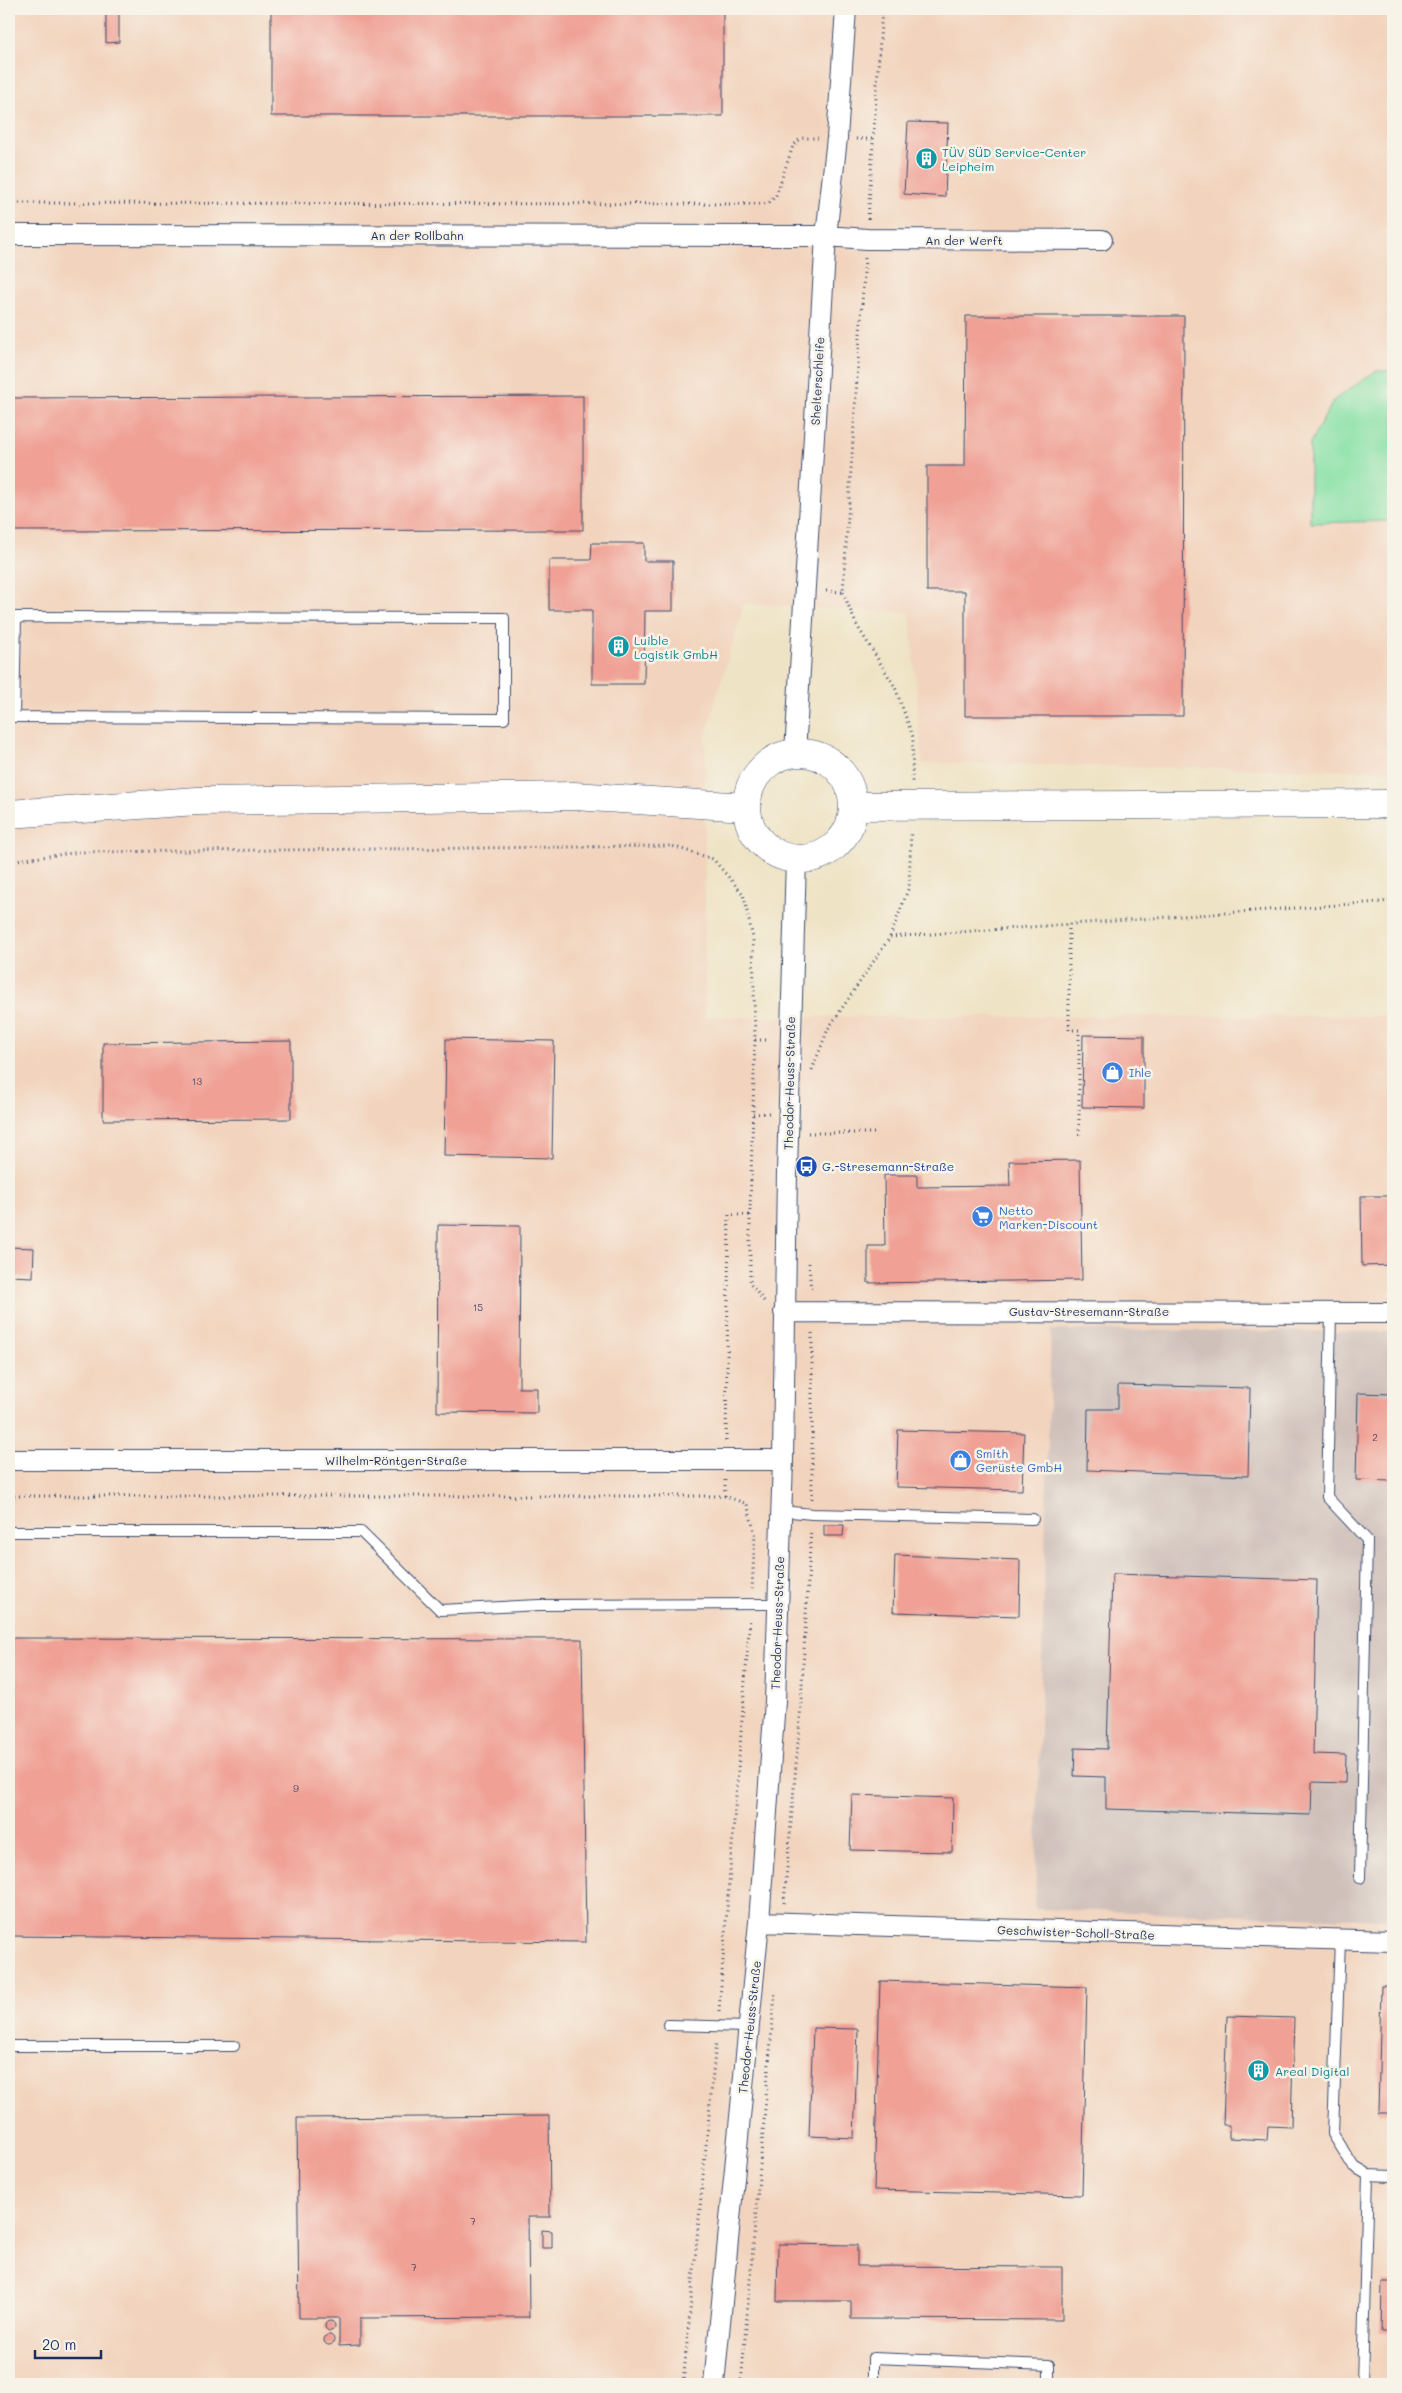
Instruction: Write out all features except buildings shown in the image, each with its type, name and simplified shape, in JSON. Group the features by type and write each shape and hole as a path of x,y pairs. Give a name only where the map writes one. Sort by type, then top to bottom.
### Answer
{"main road":[{"path":"795,753 816,756 836,766 848,784 853,806 851,823 842,839 830,851 813,858 796,859 777,854 761,842 750,826 746,807 750,788 760,771 776,759 795,753"},
{"path":"9,814 196,801 574,796 746,807"},
{"path":"853,806 1393,804"}],"street":[{"name":"Shelterschleife","path":"795,753 826,236 837,138 846,9"},
{"name":"An der Rollbahn","path":"9,235 826,236"},
{"name":"An der Werft","path":"826,236 867,239 1102,240"},
{"name":"Theodor-Heuss-Straße","path":"714,2384 759,1922 774,1701 783,1460 788,1112 796,859"},
{"name":"Gustav-Stresemann-Straße","path":"784,1312 1393,1313"},
{"name":"Wilhelm-Röntgen-Straße","path":"9,1460 783,1460"},
{"name":"Geschwister-Scholl-Straße","path":"759,1922 1393,1941"}],"lane":[{"path":"16,617 504,618 504,719 12,717 16,617"},
{"path":"1331,1312 1327,1497 1367,1540 1360,1878"},
{"path":"781,1511 812,1514 1033,1519"},
{"path":"9,1532 361,1532 440,1610 539,1605 778,1604"},
{"path":"1340,1940 1332,2134 1353,2166 1368,2175 1393,2176"},
{"path":"668,2025 749,2027"},
{"path":"9,2046 234,2046"},
{"path":"1362,2384 1368,2175"},
{"path":"872,2384 873,2358 1050,2364 1049,2384"}],"path":[{"path":"882,9 843,592 856,624 895,687 913,737 911,785"},
{"path":"9,203 763,204 770,202 776,196 793,146 802,138 873,139"},
{"path":"811,1076 828,1029 890,936 909,887 911,830"},
{"path":"9,861 81,852 672,846 713,859 742,894 753,938 755,1040 750,1284 767,1306 784,1312"},
{"path":"890,936 1393,901"},
{"path":"1069,924 1069,1030 1079,1030 1079,1137"},
{"path":"753,1114 788,1112"},
{"path":"806,1133 875,1133"},
{"path":"725,1496 729,1215 750,1214"},
{"path":"9,1496 725,1496 747,1504 756,1534 751,1604 718,2025 683,2384"}],"shaded area":[{"path":"9,9 1393,9 1393,771 922,763 910,613 744,604 705,738 705,1017 1393,1016 1393,2384 9,2384"},
{"path":"1051,1330 1393,1332 1393,1920 1035,1909"}],"green space":[{"path":"1376,371 1393,371 1393,521 1310,523 1310,443 1334,400"}],"place":[{"name":"TÜV SÜD Service-Center Leipheim","path":"926,159"},
{"name":"Luible Logistik GmbH","path":"618,647"},
{"name":"Ihle","path":"1113,1072"},
{"name":"G.-Stresemann-Straße","path":"806,1166"},
{"name":"Netto Marken-Discount","path":"983,1217"},
{"name":"Smith Gerüste GmbH","path":"960,1460"},
{"name":"Areal Digital","path":"1259,2071"}]}
